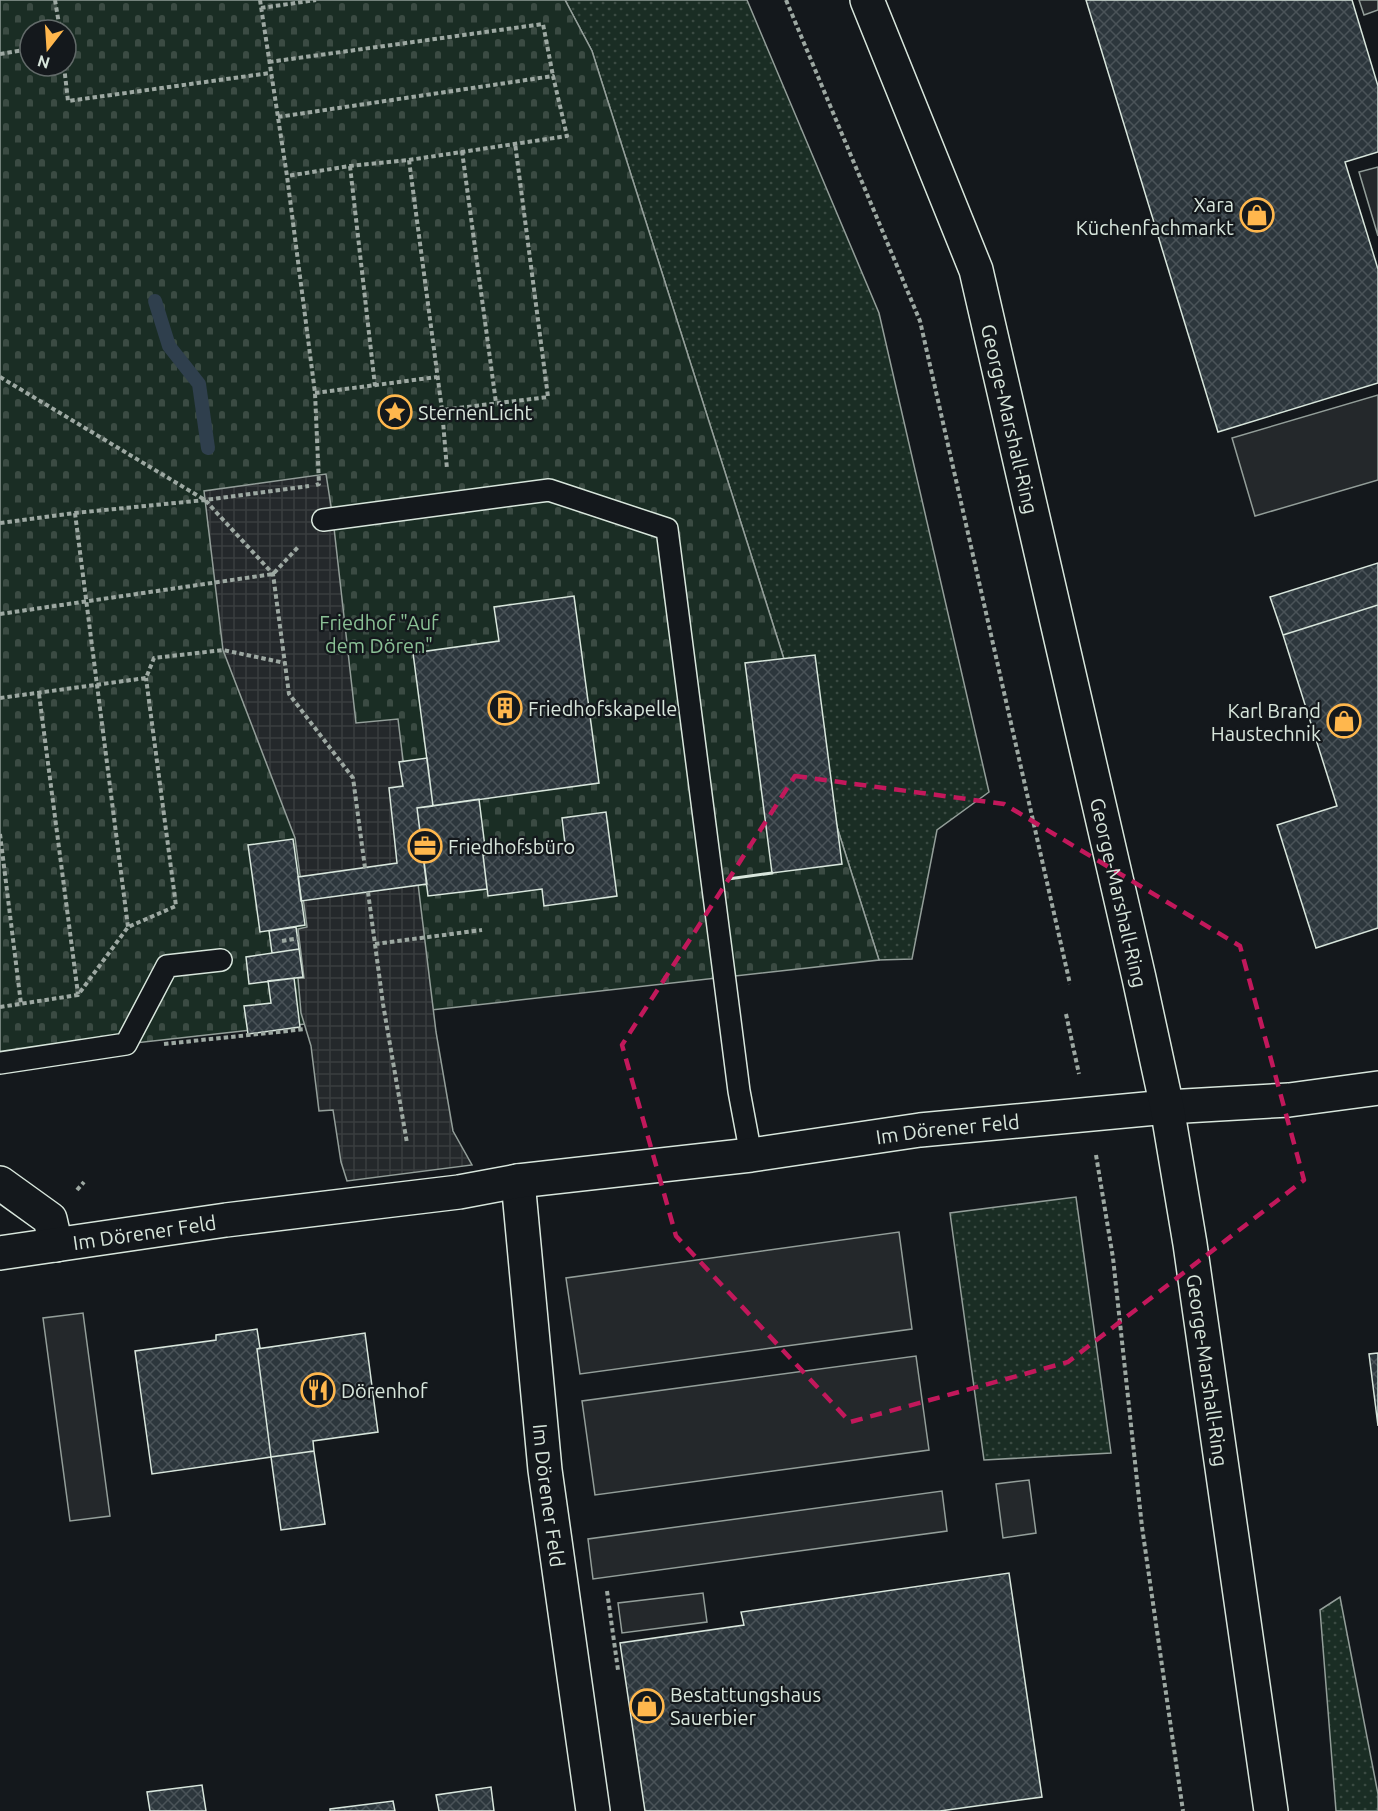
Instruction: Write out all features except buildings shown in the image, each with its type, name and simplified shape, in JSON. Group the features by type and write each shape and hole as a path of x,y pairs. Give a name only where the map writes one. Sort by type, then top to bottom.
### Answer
{"street":[{"name":"George-Marshall-Ring","path":"867,0 976,270 1139,978 1167,1107 1190,1244 1271,1811"},
{"name":"Im Dörener Feld","path":"0,1253 226,1220 459,1192 518,1180 751,1155 920,1130 1167,1107 1289,1100 1378,1088"},
{"name":"Im Dörener Feld","path":"518,1180 545,1470 593,1811"},
{"name":"Im Dörener Feld","path":"0,1183 50,1219 56,1245"}],"lane":[{"path":"323,520 549,490 667,529 731,1034 751,1155"},
{"path":"0,1063 126,1044 167,966 221,960"}],"path":[{"path":"55,0 58,18"},
{"path":"0,523 205,500 319,484 315,393 287,176 260,0"},
{"path":"261,8 316,0"},
{"path":"786,0 920,321 1070,984"},
{"path":"269,63 543,24 567,136 287,176"},
{"path":"0,54 18,51"},
{"path":"65,78 68,101 270,73"},
{"path":"278,117 554,76"},
{"path":"442,410 548,397 515,143"},
{"path":"462,151 495,403"},
{"path":"410,160 442,410 450,504"},
{"path":"350,166 375,386"},
{"path":"0,377 205,500 273,574 289,694 353,778 365,868"},
{"path":"315,393 437,377"},
{"path":"75,513 128,927"},
{"path":"0,614 273,574"},
{"path":"0,1007 78,995 128,927 176,906 146,678 154,658 223,650 285,663"},
{"path":"0,698 146,678"},
{"path":"39,694 78,995"},
{"path":"0,834 21,1004"},
{"path":"368,892 383,1004 407,1143"},
{"path":"375,944 482,930"},
{"path":"282,941 299,938"},
{"path":"1066,1014 1088,1115"},
{"path":"126,1044 173,1044 306,1029"},
{"path":"1100,1179 1113,1258 1142,1527 1184,1811"}],"highlighted area":[{"path":"795,776 1004,804 1240,946 1304,1180 1068,1362 850,1422 676,1236 622,1045"}],"green space":[{"name":"Friedhof \"Auf dem Dören\"","path":"0,0 565,0 592,51 879,960 0,1058"},
{"path":"565,0 747,0 879,313 989,792 937,830 912,959 879,960 592,51"},
{"path":"1076,1197 1111,1453 984,1460 950,1213"},
{"path":"1340,1597 1378,1794 1378,1811 1336,1811 1320,1610"}],"shaded area":[{"path":"1359,0 1378,0 1378,10 1364,15"},
{"path":"1378,167 1378,236 1359,172"},
{"path":"1378,395 1378,480 1255,516 1232,438"},
{"path":"326,474 356,723 398,719 436,1032 453,1131 472,1165 347,1181 341,1162 333,1110 319,1111 311,1046 301,1013 298,978 304,978 298,929 307,927 295,838 223,650 204,491"},
{"path":"899,1232 912,1329 580,1374 566,1278"},
{"path":"83,1313 110,1516 70,1521 43,1318"},
{"path":"916,1356 929,1450 595,1495 582,1401"},
{"path":"1029,1480 1036,1533 1003,1538 996,1484"},
{"path":"942,1491 947,1531 593,1579 588,1539"},
{"path":"703,1593 707,1622 622,1633 618,1603"}],"waterway":[{"path":"155,301 169,346 199,384 208,448"}],"wall":[{"path":"728,879 772,873"}],"place":[{"name":"Xara Küchenfachmarkt","path":"1257,215"},
{"name":"SternenLicht","path":"395,412"},
{"name":"Friedhofskapelle","path":"505,708"},
{"name":"Karl Brand Haustechnik","path":"1344,721"},
{"name":"Friedhofsbüro","path":"425,846"},
{"name":"Dörenhof","path":"318,1390"},
{"name":"Bestattungshaus Sauerbier","path":"647,1706"}]}
